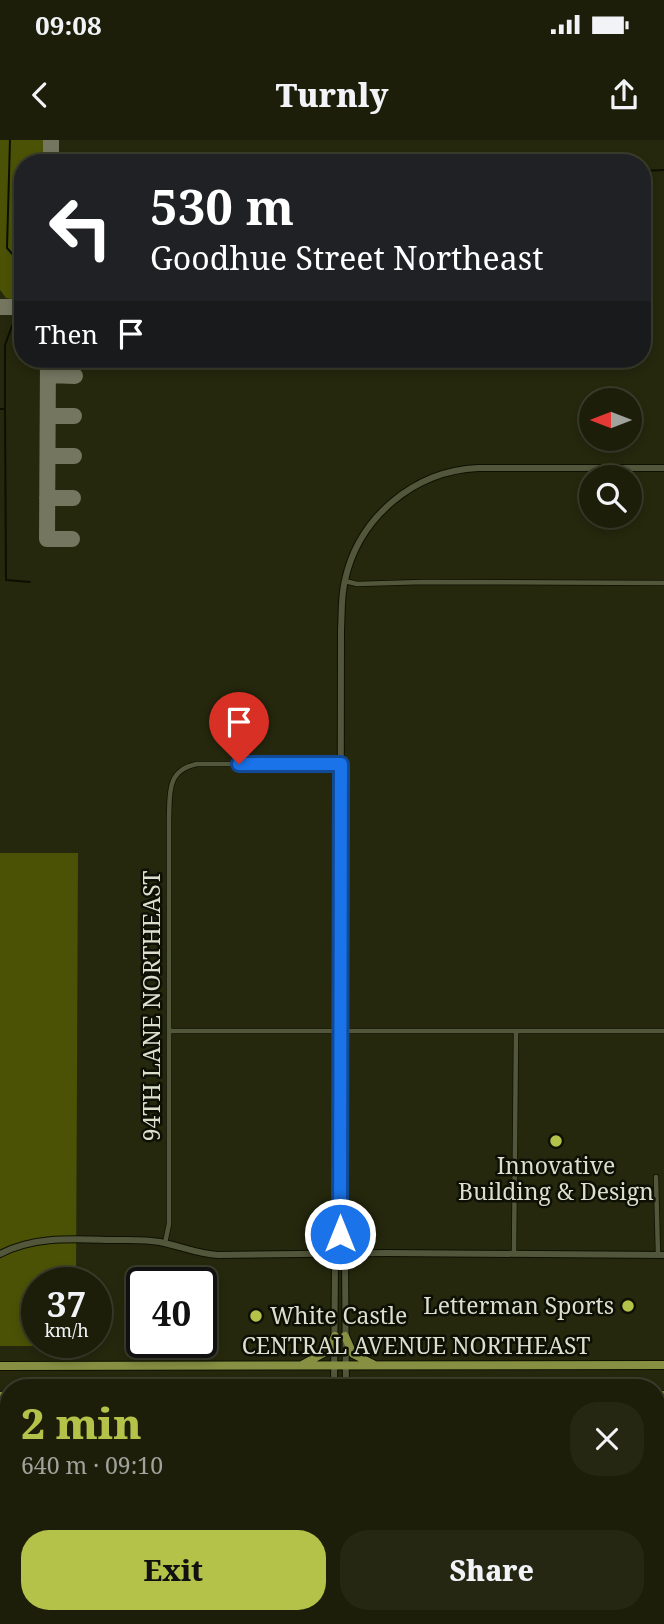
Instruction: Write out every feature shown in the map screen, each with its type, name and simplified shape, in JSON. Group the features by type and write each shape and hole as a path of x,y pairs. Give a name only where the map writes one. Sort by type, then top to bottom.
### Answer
{"highway":[{"path":"299,1366 330,1350 340,1336 353,1354 366,1362 383,1366"},
{"name":"CENTRAL AVENUE NORTHEAST","path":"0,1366 664,1365"}],"street":[{"path":"346,1379 335,1263 340,1254 341,651 344,581 356,547 383,509 407,491 437,475 478,468 664,468"},
{"path":"344,581 664,583"},
{"name":"94TH LANE NORTHEAST","path":"165,1243 169,1224 171,785 179,771 197,764 341,764"},
{"path":"170,1031 664,1031"},
{"path":"514,1253 516,1032"},
{"path":"0,1254 21,1245 48,1240 141,1240 208,1254 661,1255 656,1177"},
{"path":"334,1379 340,1336"}],"green space":[{"path":"0,140 45,140 45,154 14,154 14,299 6,298 0,290"},
{"path":"0,853 78,853 76,1267 21,1267 21,1346 0,1346"}],"waterway":[{"path":"10,140 7,248 14,256"},
{"path":"651,171 664,170"},
{"path":"0,409 5,409 5,345 14,320"},
{"path":"5,409 6,580 30,582"}],"taxiway":[{"path":"51,140 51,154"},
{"path":"0,307 14,307"},
{"path":"48,368 47,539 72,539"},
{"path":"48,375 75,376"},
{"path":"48,416 74,416"},
{"path":"48,456 74,456"},
{"path":"47,498 73,498"}],"place":[{"name":"Innovative Building & Design","path":"556,1141"},
{"name":"Letterman Sports","path":"628,1306"},
{"name":"White Castle","path":"256,1316"}],"route":[{"path":"239,764 341,764 340,1234"}]}
